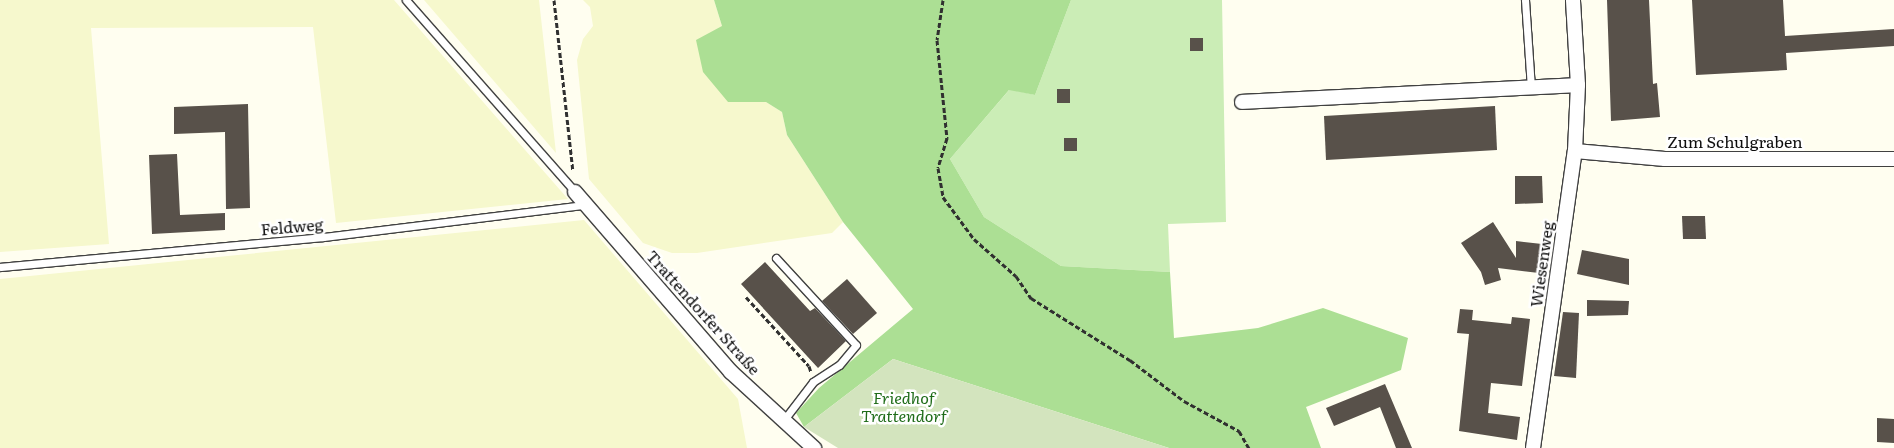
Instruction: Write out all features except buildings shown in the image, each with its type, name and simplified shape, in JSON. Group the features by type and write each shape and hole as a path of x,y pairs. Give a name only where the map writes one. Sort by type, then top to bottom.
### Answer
{"street":[{"name":"Wiesenweg","path":"1532,448 1575,151 1578,85 1573,0"},
{"path":"1242,102 1578,85"},
{"name":"Zum Schulgraben","path":"1575,151 1665,159 1894,159"},
{"name":"Trattendorfer Straße","path":"575,192 731,372 783,422 814,448"}],"lane":[{"path":"406,0 575,192"},
{"path":"1525,0 1531,87"},
{"name":"Feldweg","path":"0,267 323,237 585,205"},
{"path":"776,258 856,346 839,365 813,382 783,422"}],"path":[{"path":"554,0 575,192"},
{"path":"943,0 937,40 947,138 938,168 943,198 974,240 1016,276 1031,298 1130,360 1184,401 1239,431 1249,448"},
{"path":"746,297 809,366 813,382"}],"green space":[{"path":"0,0 394,0 568,199 336,223 313,27 91,28 109,244 0,252"},
{"path":"424,0 539,0 556,153"},
{"path":"583,0 714,0 722,26 728,102 766,102 782,112 787,135 843,222 832,233 697,253 672,253 643,243 589,179 577,60 583,39 593,26 590,7"},
{"path":"714,0 1071,0 1035,95 1009,90 950,159 984,217 1061,266 1170,272 1174,338 1258,328 1323,308 1408,338 1401,370 1306,407 1321,448 1169,448 893,359 804,427 796,413 819,388 913,309 843,222 787,135 782,112 766,102 728,102 703,72 696,40 722,26"},
{"path":"1071,0 1222,0 1226,222 1168,224 1170,272 1061,266 984,217 950,159 1010,89 1035,95"},
{"path":"584,220 738,399 747,448 0,448 0,279"},
{"name":"Friedhof Trattendorf","path":"893,359 1169,448 838,448 804,427"}]}
